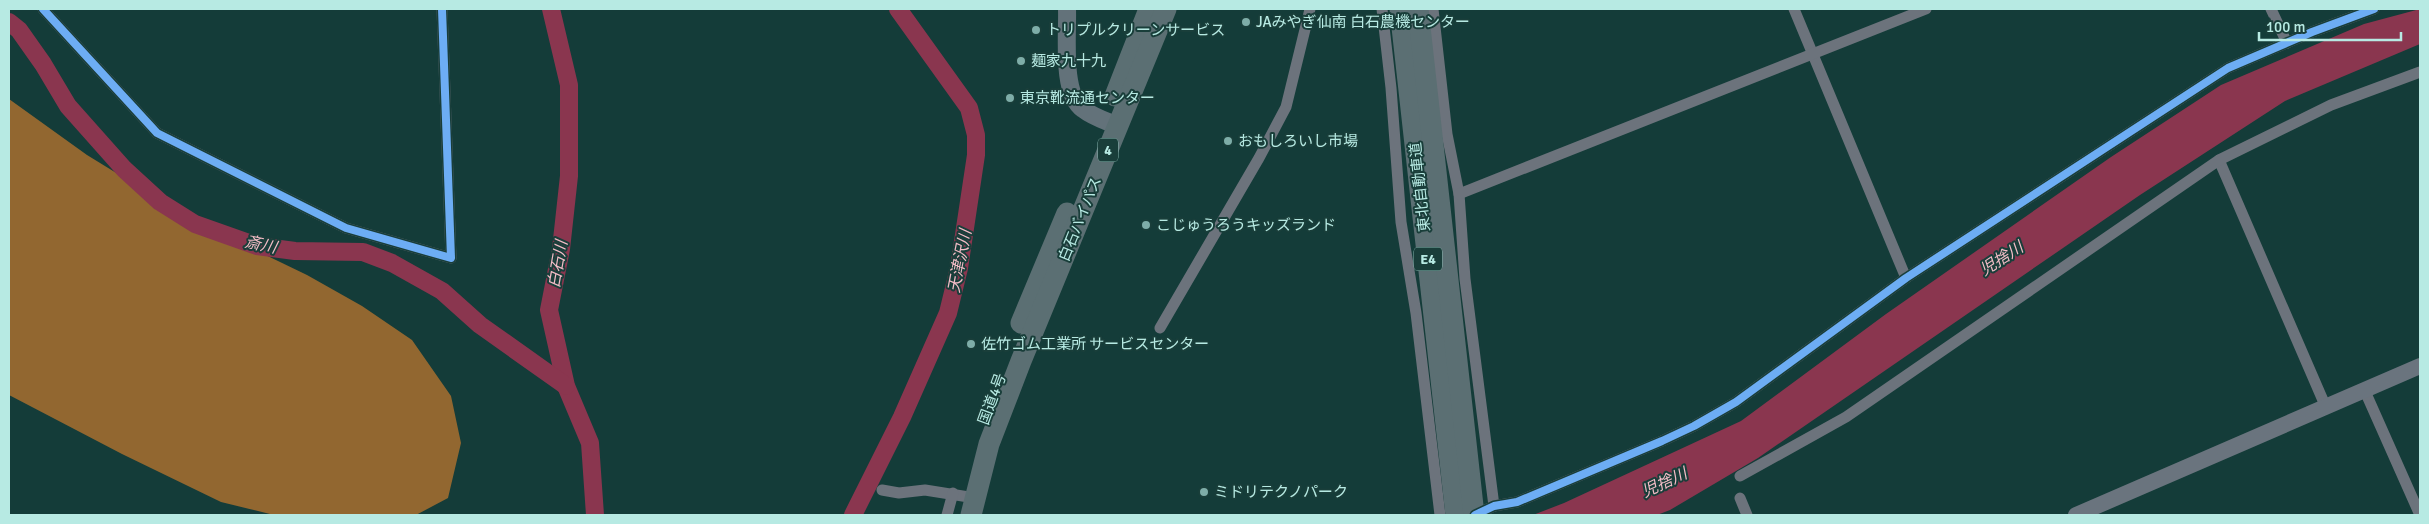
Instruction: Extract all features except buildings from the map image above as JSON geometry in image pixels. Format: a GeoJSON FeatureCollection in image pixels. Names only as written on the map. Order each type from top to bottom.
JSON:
{"type":"FeatureCollection","features":[{"type":"Feature","properties":{"kind":"highway","name":"白石バイパス"},"geometry":{"type":"LineString","coordinates":[[1111,124],[1149,9]]}},
{"type":"Feature","properties":{"kind":"highway","name":"白石バイパス"},"geometry":{"type":"LineString","coordinates":[[1043,288],[1111,124],[1166,9]]}},
{"type":"Feature","properties":{"kind":"highway","name":"東北自動車道"},"geometry":{"type":"LineString","coordinates":[[1400,9],[1462,512]]}},
{"type":"Feature","properties":{"kind":"highway","name":"東北自動車道"},"geometry":{"type":"LineString","coordinates":[[1418,9],[1462,512]]}},
{"type":"Feature","properties":{"kind":"highway","name":"国道4号"},"geometry":{"type":"LineString","coordinates":[[964,503],[989,406],[1043,288]]}},
{"type":"Feature","properties":{"kind":"main road"},"geometry":{"type":"LineString","coordinates":[[1067,9],[1068,68],[1072,94],[1082,109],[1111,124]]}},
{"type":"Feature","properties":{"kind":"street"},"geometry":{"type":"LineString","coordinates":[[43,9],[157,133],[346,228],[451,258],[442,9]]}},
{"type":"Feature","properties":{"kind":"street"},"geometry":{"type":"LineString","coordinates":[[1160,328],[1259,158],[1286,107],[1310,9]]}},
{"type":"Feature","properties":{"kind":"street"},"geometry":{"type":"LineString","coordinates":[[1382,9],[1391,88],[1401,222],[1416,313],[1462,512],[1516,502],[1694,426],[1736,402],[1906,278],[2228,68],[2374,9]]}},
{"type":"Feature","properties":{"kind":"street"},"geometry":{"type":"LineString","coordinates":[[1432,9],[1447,134],[1459,194],[1465,279],[1494,506]]}},
{"type":"Feature","properties":{"kind":"street"},"geometry":{"type":"LineString","coordinates":[[1794,9],[1906,278]]}},
{"type":"Feature","properties":{"kind":"street"},"geometry":{"type":"LineString","coordinates":[[1459,194],[1926,9]]}},
{"type":"Feature","properties":{"kind":"street"},"geometry":{"type":"LineString","coordinates":[[2271,9],[2287,43]]}},
{"type":"Feature","properties":{"kind":"street"},"geometry":{"type":"LineString","coordinates":[[1740,476],[1846,417],[2219,160],[2331,105],[2420,72]]}},
{"type":"Feature","properties":{"kind":"street"},"geometry":{"type":"LineString","coordinates":[[2219,160],[2325,406]]}},
{"type":"Feature","properties":{"kind":"street"},"geometry":{"type":"LineString","coordinates":[[2076,515],[2420,366]]}},
{"type":"Feature","properties":{"kind":"street"},"geometry":{"type":"LineString","coordinates":[[2364,389],[2420,515]]}},
{"type":"Feature","properties":{"kind":"street"},"geometry":{"type":"LineString","coordinates":[[882,490],[899,493],[925,490],[964,503]]}},
{"type":"Feature","properties":{"kind":"street"},"geometry":{"type":"LineString","coordinates":[[1740,498],[1747,515]]}},
{"type":"Feature","properties":{"kind":"street"},"geometry":{"type":"LineString","coordinates":[[947,515],[964,503]]}},
{"type":"Feature","properties":{"kind":"shaded area"},"geometry":{"type":"Polygon","coordinates":[[[9,99],[87,155],[193,220],[307,275],[362,306],[412,340],[451,396],[461,443],[448,498],[416,515],[274,515],[221,502],[122,454],[9,395],[9,99]]]}},
{"type":"Feature","properties":{"kind":"water","name":"児捨川"},"geometry":{"type":"Polygon","coordinates":[[[2420,9],[2420,44],[2285,101],[2140,195],[1758,458],[1670,510],[1657,515],[1533,515],[1564,503],[1741,421],[1886,314],[2111,157],[2221,85],[2364,24],[2420,9]]]}},
{"type":"Feature","properties":{"kind":"waterway","name":"白石川"},"geometry":{"type":"LineString","coordinates":[[551,9],[569,85],[569,176],[561,249],[549,310],[566,386],[590,443],[595,515]]}},
{"type":"Feature","properties":{"kind":"waterway","name":"天津沢川"},"geometry":{"type":"LineString","coordinates":[[853,515],[902,417],[948,313],[959,268],[976,155],[976,135],[969,108],[898,9]]}},
{"type":"Feature","properties":{"kind":"waterway","name":"斎川"},"geometry":{"type":"LineString","coordinates":[[9,22],[19,30],[43,64],[68,106],[124,169],[160,202],[195,224],[257,246],[295,251],[363,252],[392,263],[442,291],[480,325],[566,386]]}},
{"type":"Feature","properties":{"kind":"cycle path"},"geometry":{"type":"LineString","coordinates":[[43,9],[157,133],[346,228],[451,258],[442,9]]}},
{"type":"Feature","properties":{"kind":"cycle path"},"geometry":{"type":"LineString","coordinates":[[1475,515],[1494,506],[1517,502],[1694,426],[1736,402],[1906,278],[2228,68],[2312,32],[2374,9]]}},
{"type":"Feature","properties":{"kind":"place","name":"JAみやぎ仙南 白石農機センター"},"geometry":{"type":"Point","coordinates":[1246,22]}},
{"type":"Feature","properties":{"kind":"place","name":"トリプルクリーンサービス"},"geometry":{"type":"Point","coordinates":[1036,30]}},
{"type":"Feature","properties":{"kind":"place","name":"麺家九十九"},"geometry":{"type":"Point","coordinates":[1021,61]}},
{"type":"Feature","properties":{"kind":"place","name":"東京靴流通センター"},"geometry":{"type":"Point","coordinates":[1010,98]}},
{"type":"Feature","properties":{"kind":"place","name":"おもしろいし市場"},"geometry":{"type":"Point","coordinates":[1228,141]}},
{"type":"Feature","properties":{"kind":"place","name":"こじゅうろうキッズランド"},"geometry":{"type":"Point","coordinates":[1146,225]}},
{"type":"Feature","properties":{"kind":"place","name":"佐竹ゴム工業所 サービスセンター"},"geometry":{"type":"Point","coordinates":[971,344]}},
{"type":"Feature","properties":{"kind":"place","name":"ミドリテクノパーク"},"geometry":{"type":"Point","coordinates":[1204,492]}}]}
